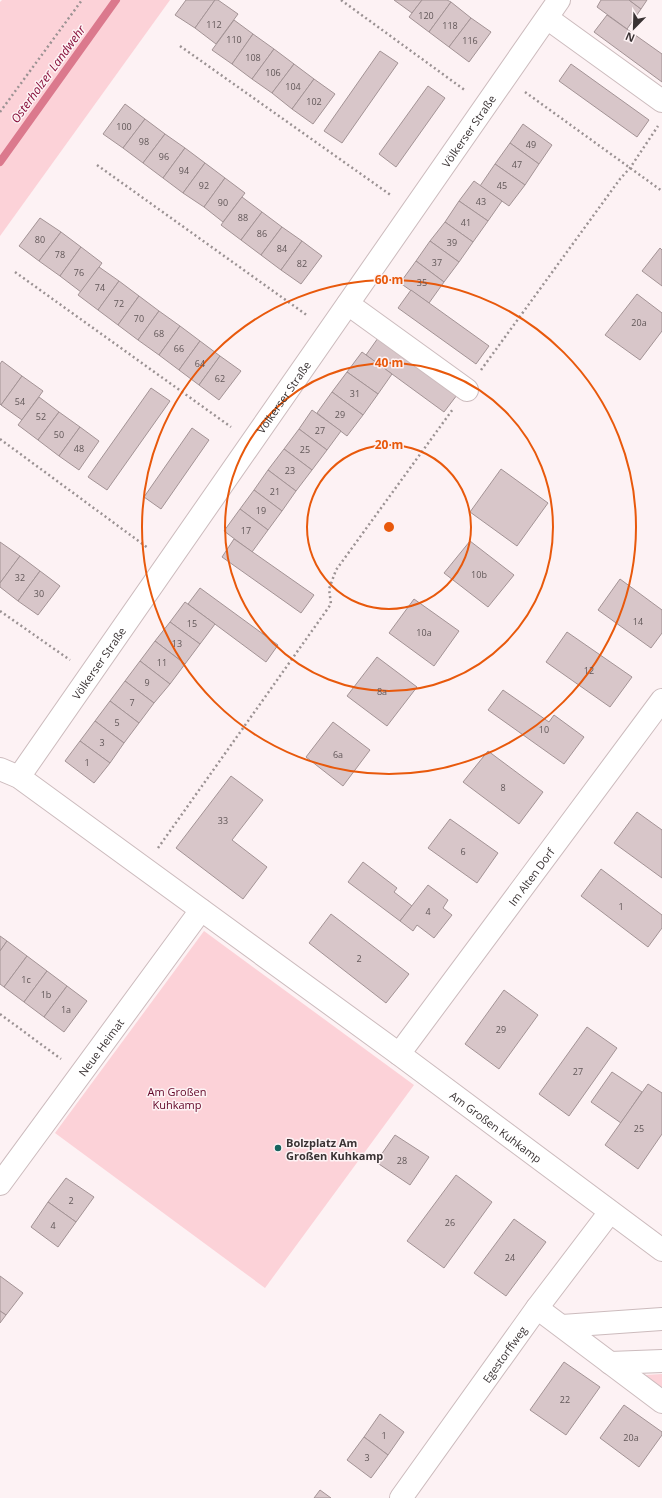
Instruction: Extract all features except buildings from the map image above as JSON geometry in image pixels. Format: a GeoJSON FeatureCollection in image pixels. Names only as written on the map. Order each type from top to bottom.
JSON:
{"type":"FeatureCollection","features":[{"type":"Feature","properties":{"kind":"street","name":"Völkerser Straße"},"geometry":{"type":"LineString","coordinates":[[9,773],[90,674],[559,0]]}},
{"type":"Feature","properties":{"kind":"street"},"geometry":{"type":"LineString","coordinates":[[547,18],[662,101]]}},
{"type":"Feature","properties":{"kind":"street"},"geometry":{"type":"LineString","coordinates":[[348,304],[467,390]]}},
{"type":"Feature","properties":{"kind":"street","name":"Im Alten Dorf"},"geometry":{"type":"LineString","coordinates":[[399,1054],[662,700]]}},
{"type":"Feature","properties":{"kind":"street","name":"Am Großen Kuhkamp"},"geometry":{"type":"LineString","coordinates":[[9,773],[144,868],[399,1054],[662,1250]]}},
{"type":"Feature","properties":{"kind":"street","name":"Neue Heimat"},"geometry":{"type":"LineString","coordinates":[[0,1184],[201,910]]}},
{"type":"Feature","properties":{"kind":"street","name":"Egestorffweg"},"geometry":{"type":"LineString","coordinates":[[401,1498],[537,1308],[610,1212]]}},
{"type":"Feature","properties":{"kind":"street"},"geometry":{"type":"LineString","coordinates":[[537,1308],[662,1402]]}},
{"type":"Feature","properties":{"kind":"street"},"geometry":{"type":"LineString","coordinates":[[562,1326],[662,1319]]}},
{"type":"Feature","properties":{"kind":"street"},"geometry":{"type":"LineString","coordinates":[[610,1363],[662,1361]]}},
{"type":"Feature","properties":{"kind":"path"},"geometry":{"type":"LineString","coordinates":[[0,112],[82,0]]}},
{"type":"Feature","properties":{"kind":"path"},"geometry":{"type":"LineString","coordinates":[[341,0],[486,105]]}},
{"type":"Feature","properties":{"kind":"path"},"geometry":{"type":"LineString","coordinates":[[180,46],[413,210]]}},
{"type":"Feature","properties":{"kind":"path"},"geometry":{"type":"LineString","coordinates":[[506,78],[662,191]]}},
{"type":"Feature","properties":{"kind":"path"},"geometry":{"type":"LineString","coordinates":[[144,868],[331,604],[329,589],[336,570],[620,179],[630,168],[662,121]]}},
{"type":"Feature","properties":{"kind":"path"},"geometry":{"type":"LineString","coordinates":[[98,165],[329,331]]}},
{"type":"Feature","properties":{"kind":"path"},"geometry":{"type":"LineString","coordinates":[[15,272],[252,442]]}},
{"type":"Feature","properties":{"kind":"path"},"geometry":{"type":"LineString","coordinates":[[0,439],[168,563]]}},
{"type":"Feature","properties":{"kind":"path"},"geometry":{"type":"LineString","coordinates":[[0,611],[90,674]]}},
{"type":"Feature","properties":{"kind":"path"},"geometry":{"type":"LineString","coordinates":[[0,1014],[81,1074]]}},
{"type":"Feature","properties":{"kind":"green space"},"geometry":{"type":"Polygon","coordinates":[[[2,0],[170,0],[0,236],[0,2],[2,0]]]}},
{"type":"Feature","properties":{"kind":"green space"},"geometry":{"type":"Polygon","coordinates":[[[204,931],[414,1085],[265,1288],[55,1133],[204,931]]]}},
{"type":"Feature","properties":{"kind":"green space"},"geometry":{"type":"Polygon","coordinates":[[[662,1374],[662,1388],[645,1375],[662,1374]]]}},
{"type":"Feature","properties":{"kind":"waterway","name":"Osterholzer Landwehr"},"geometry":{"type":"LineString","coordinates":[[0,162],[116,0]]}},
{"type":"Feature","properties":{"kind":"place","name":"Bolzplatz Am Großen Kuhkamp"},"geometry":{"type":"Point","coordinates":[278,1148]}}]}
